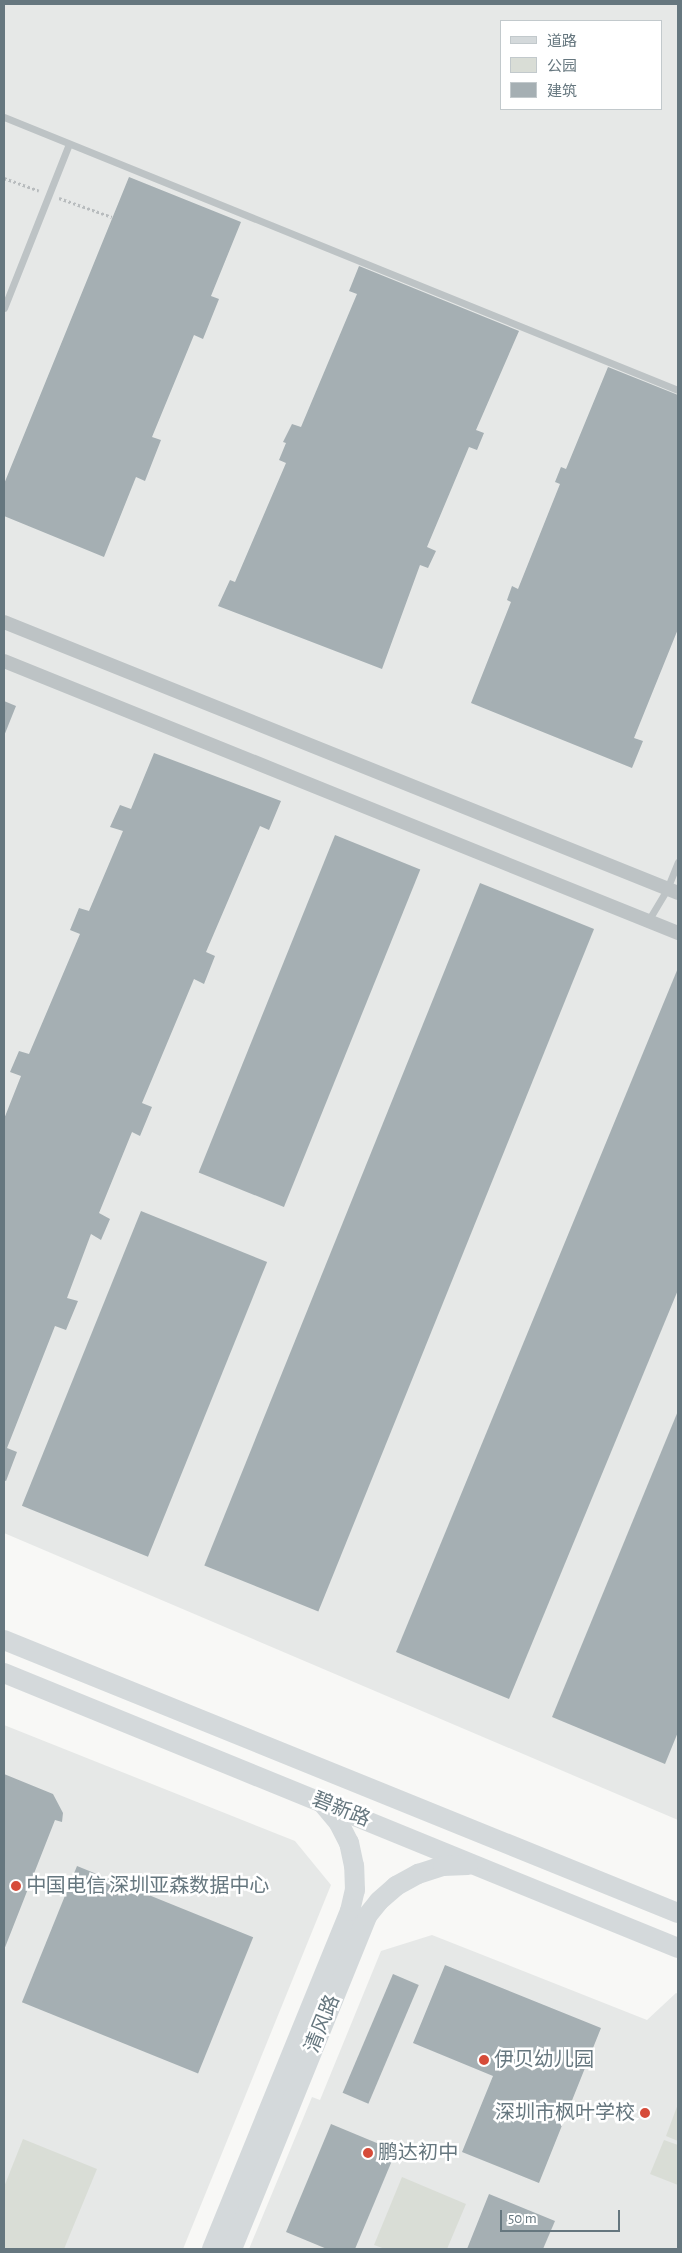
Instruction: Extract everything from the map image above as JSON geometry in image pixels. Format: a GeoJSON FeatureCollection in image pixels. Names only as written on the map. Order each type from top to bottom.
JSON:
{"type":"FeatureCollection","features":[{"type":"Feature","properties":{"kind":"main road","name":"碧新路"},"geometry":{"type":"LineString","coordinates":[[4,1640],[678,1914]]}},
{"type":"Feature","properties":{"kind":"main road","name":"碧新路"},"geometry":{"type":"LineString","coordinates":[[4,1673],[678,1948]]}},
{"type":"Feature","properties":{"kind":"main road","name":"清风路"},"geometry":{"type":"LineString","coordinates":[[212,2249],[350,1911],[355,1890],[354,1866],[349,1843],[339,1823],[322,1802]]}},
{"type":"Feature","properties":{"kind":"main road","name":"清风路"},"geometry":{"type":"LineString","coordinates":[[232,2249],[367,1916],[379,1901],[396,1886],[418,1874],[443,1866],[476,1865]]}},
{"type":"Feature","properties":{"kind":"street"},"geometry":{"type":"LineString","coordinates":[[4,622],[673,891]]}},
{"type":"Feature","properties":{"kind":"street"},"geometry":{"type":"LineString","coordinates":[[4,661],[678,933]]}},
{"type":"Feature","properties":{"kind":"lane"},"geometry":{"type":"LineString","coordinates":[[4,117],[678,390]]}},
{"type":"Feature","properties":{"kind":"lane"},"geometry":{"type":"LineString","coordinates":[[4,308],[69,144]]}},
{"type":"Feature","properties":{"kind":"lane"},"geometry":{"type":"LineString","coordinates":[[648,921],[673,891],[678,862]]}},
{"type":"Feature","properties":{"kind":"shaded area"},"geometry":{"type":"Polygon","coordinates":[[[4,4],[678,4],[678,1820],[4,1533],[4,4]]]}},
{"type":"Feature","properties":{"kind":"shaded area"},"geometry":{"type":"Polygon","coordinates":[[[4,1725],[295,1841],[331,1885],[183,2249],[4,2249],[4,1725]]]}},
{"type":"Feature","properties":{"kind":"shaded area"},"geometry":{"type":"Polygon","coordinates":[[[432,1935],[647,2020],[676,1993],[678,1994],[678,2249],[249,2249],[312,2097],[320,2100],[381,1951],[432,1935]]]}},
{"type":"Feature","properties":{"kind":"green space"},"geometry":{"type":"Polygon","coordinates":[[[678,2104],[678,2141],[666,2136],[678,2104]]]}},
{"type":"Feature","properties":{"kind":"green space"},"geometry":{"type":"Polygon","coordinates":[[[23,2139],[97,2169],[64,2249],[4,2249],[4,2187],[23,2139]]]}},
{"type":"Feature","properties":{"kind":"green space"},"geometry":{"type":"Polygon","coordinates":[[[664,2140],[678,2145],[678,2185],[650,2174],[664,2140]]]}},
{"type":"Feature","properties":{"kind":"green space"},"geometry":{"type":"Polygon","coordinates":[[[402,2177],[466,2204],[447,2249],[385,2249],[374,2245],[402,2177]]]}},
{"type":"Feature","properties":{"kind":"building"},"geometry":{"type":"Polygon","coordinates":[[[129,177],[241,222],[211,296],[219,299],[203,339],[194,335],[152,437],[161,440],[145,481],[136,477],[104,557],[4,516],[4,484],[129,177]]]}},
{"type":"Feature","properties":{"kind":"building"},"geometry":{"type":"Polygon","coordinates":[[[359,266],[519,331],[476,430],[484,433],[477,450],[469,447],[427,547],[436,551],[428,568],[420,565],[382,669],[218,606],[230,580],[235,582],[286,463],[279,460],[286,443],[283,442],[292,424],[301,427],[357,294],[349,291],[359,266]]]}},
{"type":"Feature","properties":{"kind":"building"},"geometry":{"type":"Polygon","coordinates":[[[608,367],[678,395],[678,629],[634,738],[643,741],[632,768],[471,703],[511,602],[507,600],[512,586],[518,589],[560,484],[555,482],[561,467],[566,469],[608,367]]]}},
{"type":"Feature","properties":{"kind":"building"},"geometry":{"type":"Polygon","coordinates":[[[4,701],[16,706],[4,736],[4,701]]]}},
{"type":"Feature","properties":{"kind":"building"},"geometry":{"type":"Polygon","coordinates":[[[154,753],[281,801],[269,830],[260,826],[206,952],[215,956],[204,984],[194,979],[142,1103],[152,1107],[140,1136],[132,1132],[99,1213],[110,1219],[101,1240],[91,1234],[67,1298],[78,1301],[66,1330],[55,1326],[7,1448],[17,1452],[6,1481],[4,1480],[4,1119],[21,1076],[10,1072],[19,1051],[29,1054],[80,934],[70,930],[79,908],[89,911],[123,831],[110,827],[120,805],[131,809],[154,753]]]}},
{"type":"Feature","properties":{"kind":"building"},"geometry":{"type":"Polygon","coordinates":[[[335,835],[420,869],[284,1207],[199,1172],[335,835]]]}},
{"type":"Feature","properties":{"kind":"building"},"geometry":{"type":"Polygon","coordinates":[[[480,883],[594,929],[318,1611],[204,1565],[480,883]]]}},
{"type":"Feature","properties":{"kind":"building"},"geometry":{"type":"Polygon","coordinates":[[[678,968],[678,1290],[509,1699],[396,1652],[678,968]]]}},
{"type":"Feature","properties":{"kind":"building"},"geometry":{"type":"Polygon","coordinates":[[[141,1211],[267,1262],[148,1557],[22,1506],[141,1211]]]}},
{"type":"Feature","properties":{"kind":"building"},"geometry":{"type":"Polygon","coordinates":[[[678,1411],[678,1732],[665,1764],[552,1717],[678,1411]]]}},
{"type":"Feature","properties":{"kind":"building","name":"中国电信 深圳亚森数据中心"},"geometry":{"type":"Polygon","coordinates":[[[4,1774],[53,1794],[63,1813],[62,1822],[55,1820],[4,1950],[4,1774]]]}},
{"type":"Feature","properties":{"kind":"building"},"geometry":{"type":"Polygon","coordinates":[[[77,1866],[253,1937],[198,2073],[22,2002],[77,1866]]]}},
{"type":"Feature","properties":{"kind":"building"},"geometry":{"type":"Polygon","coordinates":[[[445,1965],[601,2028],[539,2183],[462,2152],[493,2076],[413,2043],[445,1965]]]}},
{"type":"Feature","properties":{"kind":"building"},"geometry":{"type":"Polygon","coordinates":[[[393,1974],[419,1985],[368,2104],[343,2093],[393,1974]]]}},
{"type":"Feature","properties":{"kind":"building"},"geometry":{"type":"Polygon","coordinates":[[[331,2124],[396,2151],[355,2249],[327,2249],[286,2232],[331,2124]]]}},
{"type":"Feature","properties":{"kind":"building"},"geometry":{"type":"Polygon","coordinates":[[[489,2194],[555,2221],[543,2249],[467,2249],[489,2194]]]}},
{"type":"Feature","properties":{"kind":"place","name":"中国电信 深圳亚森数据中心"},"geometry":{"type":"Point","coordinates":[16,1886]}},
{"type":"Feature","properties":{"kind":"place","name":"伊贝幼儿园"},"geometry":{"type":"Point","coordinates":[484,2060]}},
{"type":"Feature","properties":{"kind":"place","name":"深圳市枫叶学校"},"geometry":{"type":"Point","coordinates":[645,2113]}},
{"type":"Feature","properties":{"kind":"place","name":"鹏达初中"},"geometry":{"type":"Point","coordinates":[368,2153]}}]}
